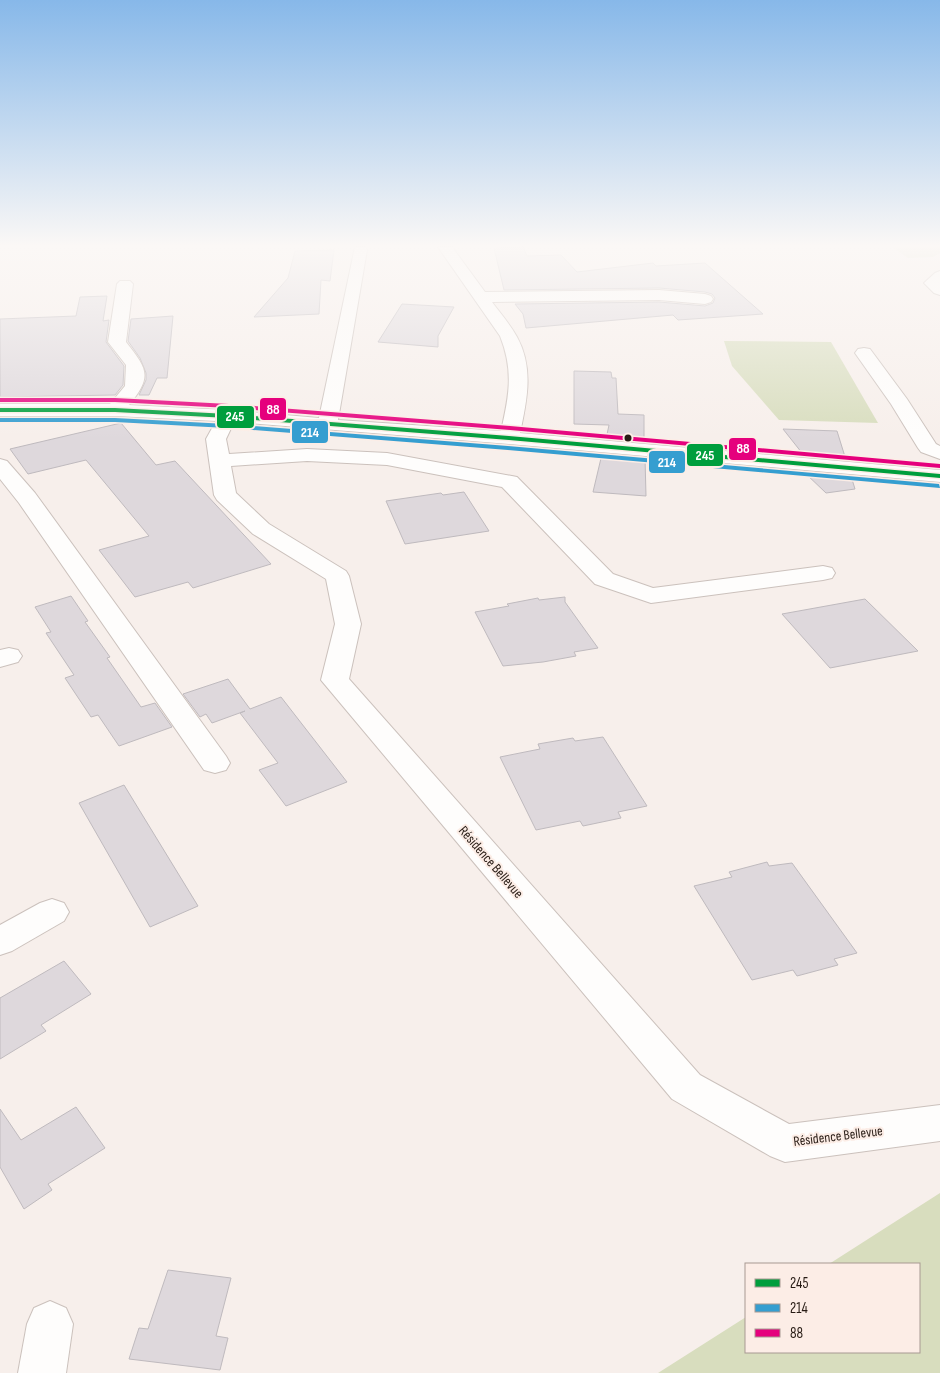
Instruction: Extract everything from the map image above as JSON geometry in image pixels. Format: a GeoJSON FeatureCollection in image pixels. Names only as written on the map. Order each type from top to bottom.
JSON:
{"type":"FeatureCollection","features":[{"type":"Feature","properties":{"kind":"street"},"geometry":{"type":"LineString","coordinates":[[115,410],[134,387],[135,365],[117,342],[121,311]]}},
{"type":"Feature","properties":{"kind":"street"},"geometry":{"type":"LineString","coordinates":[[327,425],[348,311]]}},
{"type":"Feature","properties":{"kind":"street"},"geometry":{"type":"LineString","coordinates":[[490,311],[516,351],[520,386],[509,438]]}},
{"type":"Feature","properties":{"kind":"street"},"geometry":{"type":"LineString","coordinates":[[864,354],[934,451],[923,458],[937,478]]}},
{"type":"Feature","properties":{"kind":"street"},"geometry":{"type":"LineString","coordinates":[[0,410],[115,410],[228,416],[509,438],[937,478]]}},
{"type":"Feature","properties":{"kind":"street","name":"Résidence Bellevue"},"geometry":{"type":"LineString","coordinates":[[228,416],[216,439],[225,495],[261,529],[337,576],[348,624],[335,680],[686,1087],[785,1142],[940,1123]]}},
{"type":"Feature","properties":{"kind":"street"},"geometry":{"type":"LineString","coordinates":[[220,461],[308,455],[387,459],[509,482],[604,579],[651,596],[823,573]]}},
{"type":"Feature","properties":{"kind":"street"},"geometry":{"type":"LineString","coordinates":[[0,465],[27,498],[216,762]]}},
{"type":"Feature","properties":{"kind":"street"},"geometry":{"type":"LineString","coordinates":[[0,941],[52,912]]}},
{"type":"Feature","properties":{"kind":"street"},"geometry":{"type":"LineString","coordinates":[[42,1373],[50,1324]]}},
{"type":"Feature","properties":{"kind":"green space"},"geometry":{"type":"Polygon","coordinates":[[[724,341],[831,342],[878,423],[779,420],[732,366],[724,341]]]}},
{"type":"Feature","properties":{"kind":"green space"},"geometry":{"type":"Polygon","coordinates":[[[940,1193],[940,1373],[658,1373],[745,1318],[745,1353],[920,1353],[920,1263],[831,1263],[940,1193]]]}},
{"type":"Feature","properties":{"kind":"building"},"geometry":{"type":"Polygon","coordinates":[[[77,311],[105,311],[103,321],[109,320],[106,342],[124,366],[123,385],[115,395],[0,397],[0,319],[76,316],[77,311]]]}},
{"type":"Feature","properties":{"kind":"building"},"geometry":{"type":"Polygon","coordinates":[[[259,311],[319,311],[319,314],[254,317],[259,311]]]}},
{"type":"Feature","properties":{"kind":"building"},"geometry":{"type":"Polygon","coordinates":[[[398,311],[452,311],[438,336],[438,347],[378,342],[398,311]]]}},
{"type":"Feature","properties":{"kind":"building"},"geometry":{"type":"Polygon","coordinates":[[[521,311],[760,311],[763,314],[678,320],[673,315],[526,328],[521,311]]]}},
{"type":"Feature","properties":{"kind":"building"},"geometry":{"type":"Polygon","coordinates":[[[173,316],[167,378],[157,378],[149,395],[139,395],[146,380],[146,373],[140,358],[128,341],[131,319],[173,316]]]}},
{"type":"Feature","properties":{"kind":"building"},"geometry":{"type":"Polygon","coordinates":[[[574,371],[611,372],[612,378],[616,378],[618,414],[644,415],[644,442],[606,439],[609,425],[574,424],[574,371]]]}},
{"type":"Feature","properties":{"kind":"building"},"geometry":{"type":"Polygon","coordinates":[[[121,423],[156,465],[175,461],[271,564],[193,588],[188,582],[135,597],[99,550],[149,536],[86,460],[28,474],[10,449],[121,423]]]}},
{"type":"Feature","properties":{"kind":"building"},"geometry":{"type":"Polygon","coordinates":[[[783,429],[837,431],[846,460],[802,456],[802,453],[783,429]]]}},
{"type":"Feature","properties":{"kind":"building"},"geometry":{"type":"Polygon","coordinates":[[[602,454],[645,458],[646,496],[593,492],[602,454]]]}},
{"type":"Feature","properties":{"kind":"building"},"geometry":{"type":"Polygon","coordinates":[[[804,472],[851,476],[855,489],[826,493],[804,472]]]}},
{"type":"Feature","properties":{"kind":"building"},"geometry":{"type":"Polygon","coordinates":[[[464,492],[489,531],[405,544],[386,501],[441,493],[443,495],[464,492]]]}},
{"type":"Feature","properties":{"kind":"building"},"geometry":{"type":"Polygon","coordinates":[[[71,596],[88,621],[85,622],[110,657],[107,658],[141,707],[155,703],[172,727],[119,746],[98,715],[91,717],[65,678],[74,675],[46,633],[51,632],[35,607],[71,596]]]}},
{"type":"Feature","properties":{"kind":"building"},"geometry":{"type":"Polygon","coordinates":[[[565,597],[565,602],[598,648],[574,652],[576,656],[503,666],[475,612],[509,606],[507,604],[538,598],[539,600],[565,597]]]}},
{"type":"Feature","properties":{"kind":"building"},"geometry":{"type":"Polygon","coordinates":[[[865,599],[918,651],[830,668],[782,614],[865,599]]]}},
{"type":"Feature","properties":{"kind":"building"},"geometry":{"type":"Polygon","coordinates":[[[228,679],[250,709],[281,697],[347,782],[286,806],[259,770],[278,763],[240,713],[245,711],[212,723],[206,714],[200,717],[183,694],[228,679]]]}},
{"type":"Feature","properties":{"kind":"building"},"geometry":{"type":"Polygon","coordinates":[[[603,737],[647,806],[618,812],[621,818],[583,826],[580,821],[536,830],[500,757],[540,749],[538,744],[573,738],[575,741],[603,737]]]}},
{"type":"Feature","properties":{"kind":"building"},"geometry":{"type":"Polygon","coordinates":[[[124,785],[198,906],[150,927],[79,803],[124,785]]]}},
{"type":"Feature","properties":{"kind":"building"},"geometry":{"type":"Polygon","coordinates":[[[767,862],[769,866],[792,863],[857,953],[834,959],[838,965],[797,976],[793,970],[752,980],[694,886],[732,877],[729,872],[767,862]]]}},
{"type":"Feature","properties":{"kind":"building"},"geometry":{"type":"Polygon","coordinates":[[[64,961],[91,994],[41,1025],[46,1031],[0,1059],[0,998],[64,961]]]}},
{"type":"Feature","properties":{"kind":"building"},"geometry":{"type":"Polygon","coordinates":[[[76,1107],[105,1148],[48,1184],[52,1190],[24,1209],[0,1167],[0,1109],[21,1140],[76,1107]]]}},
{"type":"Feature","properties":{"kind":"building"},"geometry":{"type":"Polygon","coordinates":[[[168,1270],[231,1278],[216,1336],[228,1338],[220,1370],[129,1359],[139,1328],[148,1329],[168,1270]]]}},
{"type":"Feature","properties":{"kind":"transit line","name":"88"},"geometry":{"type":"LineString","coordinates":[[0,400],[115,400],[229,406],[510,428],[940,466]]}},
{"type":"Feature","properties":{"kind":"transit line","name":"245"},"geometry":{"type":"LineString","coordinates":[[0,410],[115,410],[228,416],[509,438],[940,476]]}},
{"type":"Feature","properties":{"kind":"transit line","name":"214"},"geometry":{"type":"LineString","coordinates":[[0,420],[115,420],[227,426],[508,448],[939,486]]}}]}
